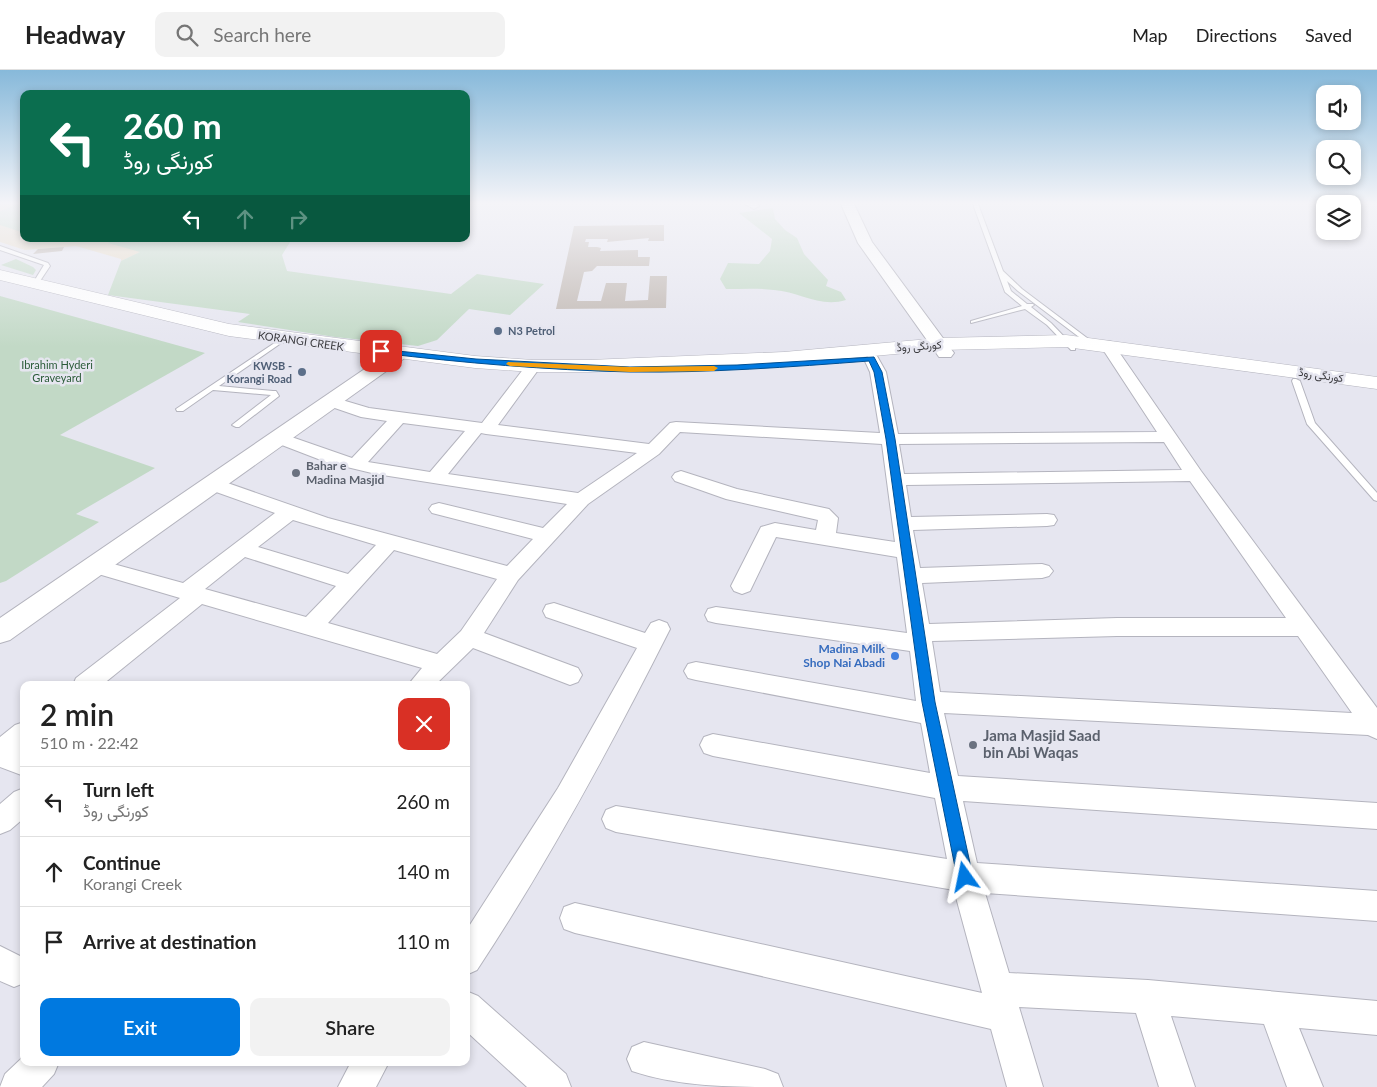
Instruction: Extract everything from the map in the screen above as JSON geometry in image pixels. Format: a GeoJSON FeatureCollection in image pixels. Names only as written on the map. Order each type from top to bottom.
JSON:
{"type":"FeatureCollection","features":[{"type":"Feature","properties":{"kind":"main road","name":"KORANGI CREEK"},"geometry":{"type":"LineString","coordinates":[[0,275],[28,280],[229,330],[284,339],[533,366],[590,366]]}},
{"type":"Feature","properties":{"kind":"main road","name":"کورنگی روڈ"},"geometry":{"type":"LineString","coordinates":[[590,366],[784,358],[946,348],[1070,345],[1377,383]]}},
{"type":"Feature","properties":{"kind":"main road","name":"کورنگی روڈ"},"geometry":{"type":"LineString","coordinates":[[590,366],[630,370],[730,368],[872,359],[946,348]]}},
{"type":"Feature","properties":{"kind":"main road","name":"کورنگی روڈ"},"geometry":{"type":"LineString","coordinates":[[1103,348],[1377,392]]}},
{"type":"Feature","properties":{"kind":"street"},"geometry":{"type":"LineString","coordinates":[[871,251],[946,348]]}},
{"type":"Feature","properties":{"kind":"street"},"geometry":{"type":"LineString","coordinates":[[878,251],[946,348]]}},
{"type":"Feature","properties":{"kind":"street","name":"KORANGI CREEK"},"geometry":{"type":"LineString","coordinates":[[0,271],[28,280]]}},
{"type":"Feature","properties":{"kind":"street"},"geometry":{"type":"LineString","coordinates":[[1103,348],[1376,726]]}},
{"type":"Feature","properties":{"kind":"street"},"geometry":{"type":"LineString","coordinates":[[0,632],[400,353]]}},
{"type":"Feature","properties":{"kind":"street"},"geometry":{"type":"LineString","coordinates":[[872,359],[878,372],[890,439],[930,708],[946,788],[965,877],[1025,1087]]}},
{"type":"Feature","properties":{"kind":"street"},"geometry":{"type":"LineString","coordinates":[[435,478],[481,429],[533,366]]}},
{"type":"Feature","properties":{"kind":"street"},"geometry":{"type":"LineString","coordinates":[[332,402],[367,412],[481,429],[653,450]]}},
{"type":"Feature","properties":{"kind":"street"},"geometry":{"type":"LineString","coordinates":[[356,464],[400,416]]}},
{"type":"Feature","properties":{"kind":"street"},"geometry":{"type":"LineString","coordinates":[[424,681],[469,637],[511,575],[582,500],[653,450],[676,427],[890,439],[1169,437]]}},
{"type":"Feature","properties":{"kind":"street"},"geometry":{"type":"LineString","coordinates":[[280,438],[356,464],[582,500]]}},
{"type":"Feature","properties":{"kind":"street"},"geometry":{"type":"LineString","coordinates":[[896,480],[1196,475]]}},
{"type":"Feature","properties":{"kind":"street"},"geometry":{"type":"LineString","coordinates":[[681,477],[709,489],[740,497],[822,513],[828,518],[825,538]]}},
{"type":"Feature","properties":{"kind":"street"},"geometry":{"type":"LineString","coordinates":[[212,484],[321,523],[511,575]]}},
{"type":"Feature","properties":{"kind":"street"},"geometry":{"type":"LineString","coordinates":[[439,509],[547,536]]}},
{"type":"Feature","properties":{"kind":"street"},"geometry":{"type":"LineString","coordinates":[[90,681],[242,549],[290,512]]}},
{"type":"Feature","properties":{"kind":"street"},"geometry":{"type":"LineString","coordinates":[[902,524],[1047,520]]}},
{"type":"Feature","properties":{"kind":"street"},"geometry":{"type":"LineString","coordinates":[[742,586],[768,532],[775,530],[906,551]]}},
{"type":"Feature","properties":{"kind":"street"},"geometry":{"type":"LineString","coordinates":[[311,627],[390,542]]}},
{"type":"Feature","properties":{"kind":"street"},"geometry":{"type":"LineString","coordinates":[[242,549],[351,583]]}},
{"type":"Feature","properties":{"kind":"street"},"geometry":{"type":"LineString","coordinates":[[95,566],[441,664]]}},
{"type":"Feature","properties":{"kind":"street"},"geometry":{"type":"LineString","coordinates":[[909,576],[1042,571]]}},
{"type":"Feature","properties":{"kind":"street"},"geometry":{"type":"LineString","coordinates":[[470,953],[506,899],[607,725],[655,637],[554,611]]}},
{"type":"Feature","properties":{"kind":"street"},"geometry":{"type":"LineString","coordinates":[[716,615],[919,638],[1118,627],[1305,627]]}},
{"type":"Feature","properties":{"kind":"street"},"geometry":{"type":"LineString","coordinates":[[469,637],[570,675]]}},
{"type":"Feature","properties":{"kind":"street"},"geometry":{"type":"LineString","coordinates":[[696,671],[930,708],[1376,726]]}},
{"type":"Feature","properties":{"kind":"street"},"geometry":{"type":"LineString","coordinates":[[20,737],[0,754],[20,762]]}},
{"type":"Feature","properties":{"kind":"street"},"geometry":{"type":"LineString","coordinates":[[713,745],[844,771],[946,788],[1377,816]]}},
{"type":"Feature","properties":{"kind":"street"},"geometry":{"type":"LineString","coordinates":[[0,821],[20,804]]}},
{"type":"Feature","properties":{"kind":"street"},"geometry":{"type":"LineString","coordinates":[[616,819],[965,877],[1377,906]]}},
{"type":"Feature","properties":{"kind":"street"},"geometry":{"type":"LineString","coordinates":[[575,918],[1001,1002],[1148,997],[1377,1018]]}},
{"type":"Feature","properties":{"kind":"street"},"geometry":{"type":"LineString","coordinates":[[1148,997],[1177,1087]]}},
{"type":"Feature","properties":{"kind":"street"},"geometry":{"type":"LineString","coordinates":[[1275,1008],[1305,1087]]}},
{"type":"Feature","properties":{"kind":"street"},"geometry":{"type":"LineString","coordinates":[[470,1012],[554,1087]]}},
{"type":"Feature","properties":{"kind":"street"},"geometry":{"type":"LineString","coordinates":[[644,1059],[765,1087]]}},
{"type":"Feature","properties":{"kind":"street"},"geometry":{"type":"LineString","coordinates":[[18,1087],[38,1066]]}},
{"type":"Feature","properties":{"kind":"street"},"geometry":{"type":"LineString","coordinates":[[356,1087],[369,1066]]}},
{"type":"Feature","properties":{"kind":"lane"},"geometry":{"type":"LineString","coordinates":[[10,251],[46,264],[47,266],[28,280]]}},
{"type":"Feature","properties":{"kind":"lane"},"geometry":{"type":"LineString","coordinates":[[993,251],[1008,292],[1027,306],[1070,345]]}},
{"type":"Feature","properties":{"kind":"lane"},"geometry":{"type":"LineString","coordinates":[[1000,271],[1037,304],[1103,348]]}},
{"type":"Feature","properties":{"kind":"lane"},"geometry":{"type":"LineString","coordinates":[[974,322],[1037,304]]}},
{"type":"Feature","properties":{"kind":"lane"},"geometry":{"type":"LineString","coordinates":[[180,409],[284,339]]}},
{"type":"Feature","properties":{"kind":"lane"},"geometry":{"type":"LineString","coordinates":[[1296,380],[1311,424],[1377,498]]}},
{"type":"Feature","properties":{"kind":"lane"},"geometry":{"type":"LineString","coordinates":[[211,388],[273,393],[275,396],[236,425]]}},
{"type":"Feature","properties":{"kind":"shaded area"},"geometry":{"type":"Polygon","coordinates":[[[95,251],[142,251],[121,261],[121,259],[95,251]]]}},
{"type":"Feature","properties":{"kind":"green space"},"geometry":{"type":"Polygon","coordinates":[[[138,251],[284,251],[282,255],[287,271],[451,294],[477,274],[544,284],[510,315],[469,309],[437,340],[418,346],[335,337],[238,322],[250,314],[108,295],[121,261],[140,252],[138,251]]]}},
{"type":"Feature","properties":{"kind":"green space"},"geometry":{"type":"Polygon","coordinates":[[[770,251],[803,251],[828,280],[826,286],[841,292],[846,300],[827,302],[783,291],[726,289],[720,279],[728,263],[759,264],[770,251]]]}},
{"type":"Feature","properties":{"kind":"green space"},"geometry":{"type":"Polygon","coordinates":[[[16,259],[33,267],[36,270],[33,275],[1,265],[16,259]]]}},
{"type":"Feature","properties":{"kind":"green space","name":"Ibrahim Hyderi Graveyard"},"geometry":{"type":"Polygon","coordinates":[[[0,296],[205,353],[60,435],[155,468],[76,514],[99,522],[0,583],[0,296]]]}},
{"type":"Feature","properties":{"kind":"building"},"geometry":{"type":"Polygon","coordinates":[[[36,251],[58,251],[33,254],[36,251]]]}},
{"type":"Feature","properties":{"kind":"building"},"geometry":{"type":"Polygon","coordinates":[[[568,251],[638,251],[638,257],[650,257],[649,266],[597,266],[592,271],[584,272],[577,301],[601,301],[606,283],[627,283],[625,301],[648,300],[650,276],[667,276],[666,308],[556,309],[568,251]]]}},
{"type":"Feature","properties":{"kind":"slow traffic"},"geometry":{"type":"LineString","coordinates":[[510,364],[590,366],[630,370],[714,368]]}},
{"type":"Feature","properties":{"kind":"place","name":"N3 Petrol"},"geometry":{"type":"Point","coordinates":[498,331]}},
{"type":"Feature","properties":{"kind":"place","name":"KWSB - Korangi Road"},"geometry":{"type":"Point","coordinates":[302,372]}},
{"type":"Feature","properties":{"kind":"place","name":"Bahar e Madina Masjid"},"geometry":{"type":"Point","coordinates":[296,473]}},
{"type":"Feature","properties":{"kind":"place","name":"Madina Milk Shop Nai Abadi"},"geometry":{"type":"Point","coordinates":[895,656]}},
{"type":"Feature","properties":{"kind":"place","name":"Jama Masjid Saad bin Abi Waqas"},"geometry":{"type":"Point","coordinates":[973,745]}},
{"type":"Feature","properties":{"kind":"route"},"geometry":{"type":"LineString","coordinates":[[381,351],[476,362],[533,366],[590,366],[630,370],[737,368],[872,359],[878,372],[890,439],[929,702],[965,877]]}}]}
